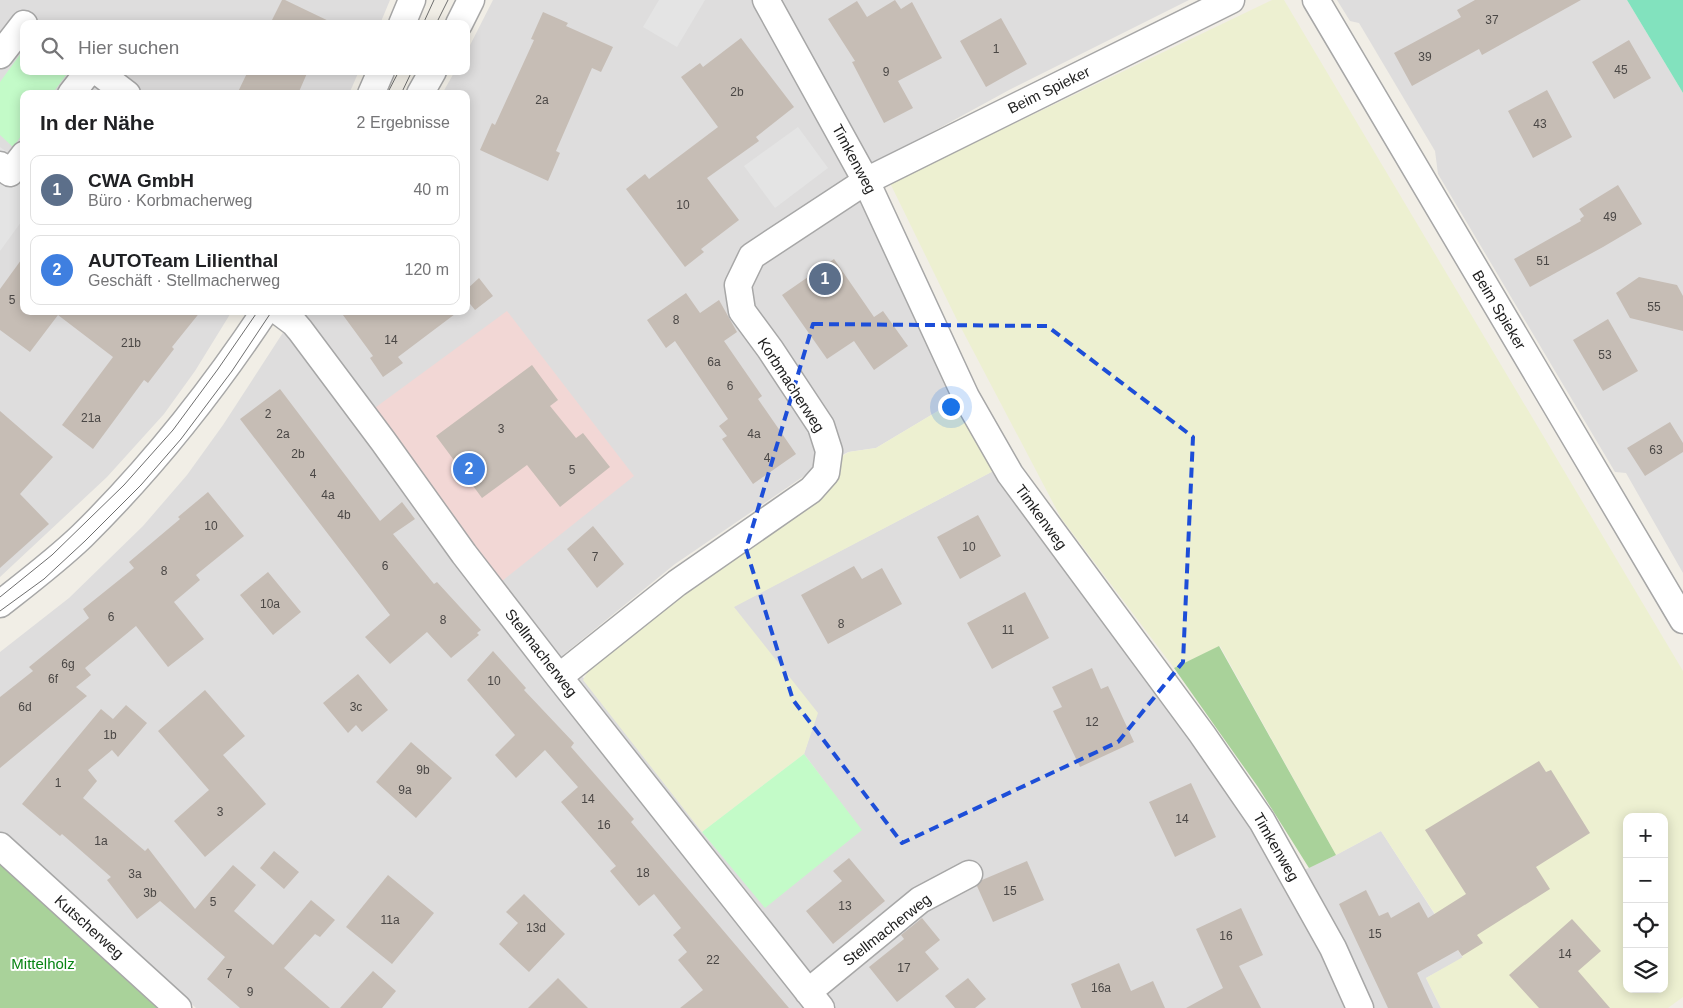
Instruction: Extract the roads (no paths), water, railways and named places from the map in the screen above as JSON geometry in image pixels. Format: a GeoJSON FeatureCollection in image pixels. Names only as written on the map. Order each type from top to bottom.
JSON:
{"type":"FeatureCollection","features":[{"type":"Feature","properties":{"kind":"street"},"geometry":{"type":"LineString","coordinates":[[404,20],[412,0]]}},
{"type":"Feature","properties":{"kind":"street"},"geometry":{"type":"LineString","coordinates":[[460,20],[470,0]]}},
{"type":"Feature","properties":{"kind":"street","name":"Timkenweg"},"geometry":{"type":"LineString","coordinates":[[766,0],[866,180],[966,397],[1010,474],[1202,734],[1262,821],[1333,948],[1360,1008]]}},
{"type":"Feature","properties":{"kind":"street","name":"Beim Spieker"},"geometry":{"type":"LineString","coordinates":[[866,180],[1231,0]]}},
{"type":"Feature","properties":{"kind":"street","name":"Beim Spieker"},"geometry":{"type":"LineString","coordinates":[[1316,0],[1683,620]]}},
{"type":"Feature","properties":{"kind":"street"},"geometry":{"type":"LineString","coordinates":[[0,55],[20,29]]}},
{"type":"Feature","properties":{"kind":"street"},"geometry":{"type":"LineString","coordinates":[[74,90],[86,75]]}},
{"type":"Feature","properties":{"kind":"street"},"geometry":{"type":"LineString","coordinates":[[102,75],[122,90]]}},
{"type":"Feature","properties":{"kind":"street"},"geometry":{"type":"LineString","coordinates":[[373,90],[379,75]]}},
{"type":"Feature","properties":{"kind":"street"},"geometry":{"type":"LineString","coordinates":[[422,90],[430,75]]}},
{"type":"Feature","properties":{"kind":"street"},"geometry":{"type":"LineString","coordinates":[[0,165],[10,173],[20,160]]}},
{"type":"Feature","properties":{"kind":"street","name":"Korbmacherweg"},"geometry":{"type":"LineString","coordinates":[[559,677],[678,583],[811,490],[826,474],[829,451],[821,426],[770,349],[742,312],[738,285],[752,256],[866,180]]}},
{"type":"Feature","properties":{"kind":"street"},"geometry":{"type":"LineString","coordinates":[[0,604],[39,574],[81,536],[137,480],[177,434],[203,400],[262,315]]}},
{"type":"Feature","properties":{"kind":"street","name":"Stellmacherweg"},"geometry":{"type":"LineString","coordinates":[[283,315],[300,330],[464,554],[559,677],[815,1000],[920,900],[969,874]]}},
{"type":"Feature","properties":{"kind":"street","name":"Kutscherweg"},"geometry":{"type":"LineString","coordinates":[[0,846],[178,1008]]}},
{"type":"Feature","properties":{"kind":"tram line"},"geometry":{"type":"LineString","coordinates":[[425,20],[434,0]]}},
{"type":"Feature","properties":{"kind":"tram line"},"geometry":{"type":"LineString","coordinates":[[438,20],[448,0]]}},
{"type":"Feature","properties":{"kind":"tram line"},"geometry":{"type":"LineString","coordinates":[[389,90],[397,75]]}},
{"type":"Feature","properties":{"kind":"tram line"},"geometry":{"type":"LineString","coordinates":[[403,90],[410,75]]}},
{"type":"Feature","properties":{"kind":"tram line"},"geometry":{"type":"LineString","coordinates":[[0,597],[52,555],[124,485],[173,430],[255,315]]}},
{"type":"Feature","properties":{"kind":"tram line"},"geometry":{"type":"LineString","coordinates":[[0,611],[44,579],[141,485],[181,439],[232,371],[269,315]]}},
{"type":"Feature","properties":{"kind":"place","name":"CWA GmbH"},"geometry":{"type":"Point","coordinates":[825,279]}},
{"type":"Feature","properties":{"kind":"place","name":"AUTOTeam Lilienthal"},"geometry":{"type":"Point","coordinates":[469,469]}},
{"type":"Feature","properties":{"kind":"park label","name":"Mittelholz"},"geometry":{"type":"Point","coordinates":[43,964]}}]}
